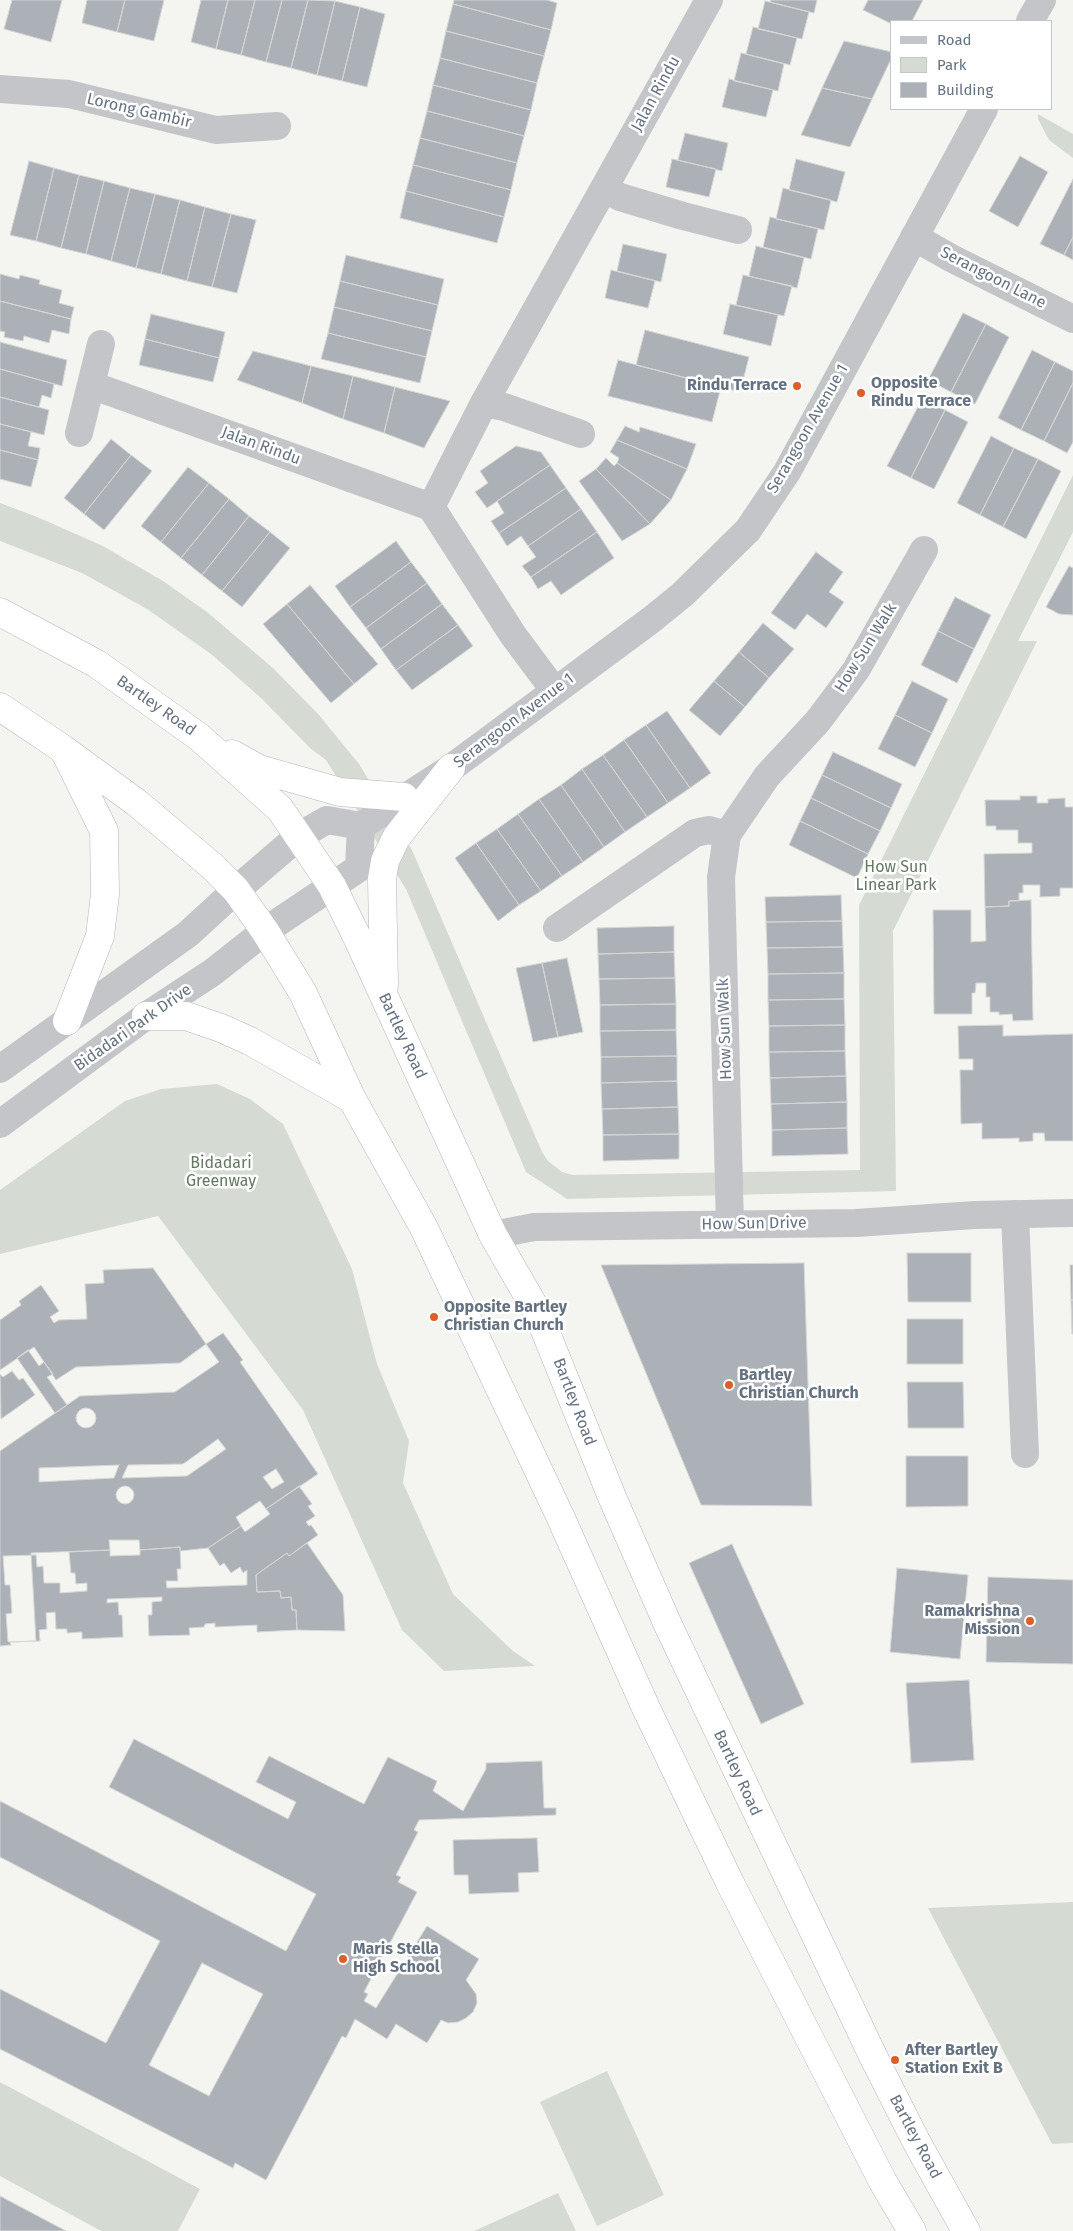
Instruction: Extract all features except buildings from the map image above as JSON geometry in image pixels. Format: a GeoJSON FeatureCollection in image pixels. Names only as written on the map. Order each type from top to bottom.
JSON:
{"type":"FeatureCollection","features":[{"type":"Feature","properties":{"kind":"highway","name":"Bartley Road"},"geometry":{"type":"LineString","coordinates":[[0,612],[96,664],[199,737],[280,809],[332,886],[493,1234],[538,1313],[612,1497],[664,1617],[793,1892],[916,2141],[966,2231]]}},
{"type":"Feature","properties":{"kind":"highway"},"geometry":{"type":"LineString","coordinates":[[0,707],[138,803],[212,866],[236,890],[265,931],[303,993],[352,1099],[424,1228],[560,1516],[646,1708],[730,1883],[883,2182],[912,2231]]}},
{"type":"Feature","properties":{"kind":"highway"},"geometry":{"type":"LineString","coordinates":[[199,737],[259,769],[340,792],[404,797]]}},
{"type":"Feature","properties":{"kind":"highway"},"geometry":{"type":"LineString","coordinates":[[63,749],[104,831],[105,894],[100,936],[67,1021]]}},
{"type":"Feature","properties":{"kind":"highway"},"geometry":{"type":"LineString","coordinates":[[385,998],[382,879],[385,861],[396,838],[451,768]]}},
{"type":"Feature","properties":{"kind":"highway"},"geometry":{"type":"LineString","coordinates":[[146,1016],[186,1016],[221,1028],[250,1040],[352,1099]]}},
{"type":"Feature","properties":{"kind":"street","name":"Jalan Rindu"},"geometry":{"type":"LineString","coordinates":[[91,385],[431,507],[484,403],[709,0]]}},
{"type":"Feature","properties":{"kind":"street"},"geometry":{"type":"LineString","coordinates":[[1031,20],[1042,0]]}},
{"type":"Feature","properties":{"kind":"street","name":"Lorong Gambir"},"geometry":{"type":"LineString","coordinates":[[0,89],[69,94],[216,130],[277,126]]}},
{"type":"Feature","properties":{"kind":"street","name":"Serangoon Avenue 1"},"geometry":{"type":"LineString","coordinates":[[361,826],[451,768],[651,620],[683,594],[748,530],[787,472],[983,110]]}},
{"type":"Feature","properties":{"kind":"street"},"geometry":{"type":"LineString","coordinates":[[604,189],[629,200],[738,230]]}},
{"type":"Feature","properties":{"kind":"street","name":"Serangoon Lane"},"geometry":{"type":"LineString","coordinates":[[914,237],[951,258],[1073,319]]}},
{"type":"Feature","properties":{"kind":"street"},"geometry":{"type":"LineString","coordinates":[[79,433],[101,344]]}},
{"type":"Feature","properties":{"kind":"street"},"geometry":{"type":"LineString","coordinates":[[484,403],[504,407],[581,434]]}},
{"type":"Feature","properties":{"kind":"street"},"geometry":{"type":"LineString","coordinates":[[431,507],[512,635],[554,690]]}},
{"type":"Feature","properties":{"kind":"street","name":"How Sun Walk"},"geometry":{"type":"LineString","coordinates":[[730,1224],[721,877],[727,835],[767,776],[818,721],[856,670],[924,550]]}},
{"type":"Feature","properties":{"kind":"street"},"geometry":{"type":"LineString","coordinates":[[0,1069],[188,934],[299,836],[327,820],[361,826],[359,868],[265,931]]}},
{"type":"Feature","properties":{"kind":"street"},"geometry":{"type":"LineString","coordinates":[[557,928],[695,833],[709,830],[727,835]]}},
{"type":"Feature","properties":{"kind":"street","name":"Bidadari Park Drive"},"geometry":{"type":"LineString","coordinates":[[0,1124],[146,1016],[213,972],[265,931]]}},
{"type":"Feature","properties":{"kind":"street","name":"How Sun Drive"},"geometry":{"type":"LineString","coordinates":[[493,1234],[534,1227],[856,1223],[1015,1214],[1073,1213]]}},
{"type":"Feature","properties":{"kind":"street"},"geometry":{"type":"LineString","coordinates":[[1015,1214],[1024,1454]]}},
{"type":"Feature","properties":{"kind":"green space"},"geometry":{"type":"Polygon","coordinates":[[[1038,114],[1073,134],[1073,158],[1049,140],[1038,119],[1038,114]]]}},
{"type":"Feature","properties":{"kind":"green space","name":"How Sun Linear Park"},"geometry":{"type":"Polygon","coordinates":[[[1073,475],[1073,532],[1018,641],[1037,641],[893,931],[896,1191],[567,1199],[526,1172],[406,889],[326,760],[310,748],[261,698],[211,654],[147,609],[82,573],[0,541],[0,503],[103,546],[163,581],[207,612],[273,668],[319,715],[359,764],[412,850],[542,1152],[548,1161],[562,1172],[573,1175],[860,1170],[859,905],[1073,475]]]}},
{"type":"Feature","properties":{"kind":"green space","name":"Bidadari Greenway"},"geometry":{"type":"Polygon","coordinates":[[[217,1084],[250,1099],[283,1124],[352,1269],[377,1364],[409,1441],[403,1483],[453,1594],[513,1651],[535,1666],[444,1671],[402,1630],[303,1410],[158,1216],[0,1254],[0,1190],[125,1101],[161,1089],[217,1084]]]}},
{"type":"Feature","properties":{"kind":"green space"},"geometry":{"type":"Polygon","coordinates":[[[1073,1902],[1073,2143],[1052,2144],[928,1908],[1073,1902]]]}},
{"type":"Feature","properties":{"kind":"green space"},"geometry":{"type":"Polygon","coordinates":[[[607,2071],[664,2195],[597,2226],[540,2102],[607,2071]]]}},
{"type":"Feature","properties":{"kind":"green space"},"geometry":{"type":"Polygon","coordinates":[[[0,2082],[200,2189],[178,2231],[101,2231],[0,2176],[0,2082]]]}},
{"type":"Feature","properties":{"kind":"green space"},"geometry":{"type":"Polygon","coordinates":[[[558,2193],[576,2231],[474,2231],[558,2193]]]}},
{"type":"Feature","properties":{"kind":"place","name":"Rindu Terrace"},"geometry":{"type":"Point","coordinates":[797,386]}},
{"type":"Feature","properties":{"kind":"place","name":"Opposite Rindu Terrace"},"geometry":{"type":"Point","coordinates":[861,393]}},
{"type":"Feature","properties":{"kind":"place","name":"Opposite Bartley Christian Church"},"geometry":{"type":"Point","coordinates":[434,1317]}},
{"type":"Feature","properties":{"kind":"place","name":"Bartley Christian Church"},"geometry":{"type":"Point","coordinates":[729,1385]}},
{"type":"Feature","properties":{"kind":"place","name":"Ramakrishna Mission"},"geometry":{"type":"Point","coordinates":[1030,1621]}},
{"type":"Feature","properties":{"kind":"place","name":"Maris Stella High School"},"geometry":{"type":"Point","coordinates":[343,1959]}},
{"type":"Feature","properties":{"kind":"place","name":"After Bartley Station Exit B"},"geometry":{"type":"Point","coordinates":[895,2060]}}]}
